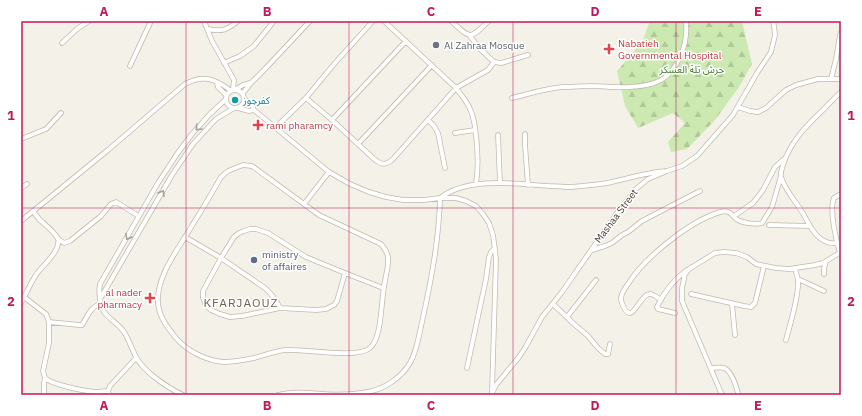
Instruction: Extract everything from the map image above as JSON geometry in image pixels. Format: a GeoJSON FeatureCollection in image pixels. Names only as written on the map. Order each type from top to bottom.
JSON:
{"type":"FeatureCollection","features":[{"type":"Feature","properties":{"kind":"street"},"geometry":{"type":"LineString","coordinates":[[62,43],[77,29],[89,21]]}},
{"type":"Feature","properties":{"kind":"street"},"geometry":{"type":"LineString","coordinates":[[130,66],[151,21]]}},
{"type":"Feature","properties":{"kind":"street"},"geometry":{"type":"LineString","coordinates":[[204,21],[212,41],[234,80],[233,90]]}},
{"type":"Feature","properties":{"kind":"street"},"geometry":{"type":"LineString","coordinates":[[208,29],[222,31],[238,21]]}},
{"type":"Feature","properties":{"kind":"street"},"geometry":{"type":"LineString","coordinates":[[224,63],[240,56],[254,46],[274,21]]}},
{"type":"Feature","properties":{"kind":"street"},"geometry":{"type":"LineString","coordinates":[[243,94],[251,83],[310,21]]}},
{"type":"Feature","properties":{"kind":"street"},"geometry":{"type":"LineString","coordinates":[[276,127],[306,98],[373,21]]}},
{"type":"Feature","properties":{"kind":"street"},"geometry":{"type":"LineString","coordinates":[[384,21],[456,88],[466,100],[471,110],[475,130],[478,156],[476,184]]}},
{"type":"Feature","properties":{"kind":"street"},"geometry":{"type":"LineString","coordinates":[[451,21],[463,32],[469,35],[480,49],[494,62],[501,63],[528,56]]}},
{"type":"Feature","properties":{"kind":"street"},"geometry":{"type":"LineString","coordinates":[[469,35],[474,34],[489,21]]}},
{"type":"Feature","properties":{"kind":"street"},"geometry":{"type":"LineString","coordinates":[[512,98],[561,87],[626,87],[647,85],[656,82],[670,74],[679,60],[686,42],[686,21]]}},
{"type":"Feature","properties":{"kind":"street","name":"Mashaa Street"},"geometry":{"type":"LineString","coordinates":[[492,394],[496,385],[526,348],[542,317],[562,292],[617,213],[636,189],[648,179],[682,166],[697,156],[733,115],[747,89],[771,52],[775,35],[772,21]]}},
{"type":"Feature","properties":{"kind":"street"},"geometry":{"type":"LineString","coordinates":[[831,79],[841,32]]}},
{"type":"Feature","properties":{"kind":"street"},"geometry":{"type":"LineString","coordinates":[[332,120],[406,41]]}},
{"type":"Feature","properties":{"kind":"street"},"geometry":{"type":"LineString","coordinates":[[306,98],[377,161],[385,164],[396,156],[456,88],[488,70],[494,62]]}},
{"type":"Feature","properties":{"kind":"street"},"geometry":{"type":"LineString","coordinates":[[358,144],[432,65]]}},
{"type":"Feature","properties":{"kind":"street"},"geometry":{"type":"LineString","coordinates":[[21,221],[108,150],[185,84],[201,78],[221,84],[233,90],[241,91],[244,99],[241,106],[216,119],[193,144],[172,175],[100,299]]}},
{"type":"Feature","properties":{"kind":"street"},"geometry":{"type":"LineString","coordinates":[[738,107],[754,112],[762,111],[786,90],[796,85],[818,79],[841,79]]}},
{"type":"Feature","properties":{"kind":"street"},"geometry":{"type":"LineString","coordinates":[[217,83],[218,87],[226,95]]}},
{"type":"Feature","properties":{"kind":"street"},"geometry":{"type":"LineString","coordinates":[[183,395],[169,388],[136,358],[123,332],[102,310],[99,291],[100,284],[177,154],[192,134],[225,100],[226,95],[244,84],[251,83]]}},
{"type":"Feature","properties":{"kind":"street"},"geometry":{"type":"LineString","coordinates":[[661,300],[647,294],[632,312],[628,313],[625,310],[621,295],[630,280],[657,251],[682,232],[709,216],[722,211],[729,212],[740,221],[757,224],[762,223],[772,207],[785,158],[798,136],[809,123],[841,92]]}},
{"type":"Feature","properties":{"kind":"street"},"geometry":{"type":"LineString","coordinates":[[244,99],[252,105],[254,110],[329,172],[350,184],[369,192],[403,200],[456,198],[476,206],[483,214],[489,223],[495,248],[496,282],[492,394]]}},
{"type":"Feature","properties":{"kind":"street"},"geometry":{"type":"LineString","coordinates":[[225,100],[228,106],[249,111],[254,110]]}},
{"type":"Feature","properties":{"kind":"street"},"geometry":{"type":"LineString","coordinates":[[21,139],[46,129],[61,113]]}},
{"type":"Feature","properties":{"kind":"street"},"geometry":{"type":"LineString","coordinates":[[428,120],[438,133],[445,168]]}},
{"type":"Feature","properties":{"kind":"street"},"geometry":{"type":"LineString","coordinates":[[456,133],[475,130]]}},
{"type":"Feature","properties":{"kind":"street"},"geometry":{"type":"LineString","coordinates":[[525,134],[528,185]]}},
{"type":"Feature","properties":{"kind":"street"},"geometry":{"type":"LineString","coordinates":[[498,135],[500,183]]}},
{"type":"Feature","properties":{"kind":"street"},"geometry":{"type":"LineString","coordinates":[[734,216],[753,203],[763,190],[775,167],[785,158]]}},
{"type":"Feature","properties":{"kind":"street"},"geometry":{"type":"LineString","coordinates":[[243,165],[252,166],[304,204],[324,217],[381,244],[386,249],[388,257],[387,269],[383,288],[379,328],[373,345],[369,349],[356,353],[285,350],[270,352],[254,358],[223,362],[192,352],[182,345],[166,325],[161,315],[158,304],[159,289],[165,273],[221,177],[234,168],[243,165]]}},
{"type":"Feature","properties":{"kind":"street"},"geometry":{"type":"LineString","coordinates":[[440,198],[458,188],[476,184],[500,183],[569,187],[606,183],[650,173],[667,171]]}},
{"type":"Feature","properties":{"kind":"street"},"geometry":{"type":"LineString","coordinates":[[166,172],[172,175]]}},
{"type":"Feature","properties":{"kind":"street"},"geometry":{"type":"LineString","coordinates":[[304,204],[329,172]]}},
{"type":"Feature","properties":{"kind":"street"},"geometry":{"type":"LineString","coordinates":[[781,176],[786,187],[817,236],[823,241],[837,243]]}},
{"type":"Feature","properties":{"kind":"street"},"geometry":{"type":"LineString","coordinates":[[21,188],[27,184]]}},
{"type":"Feature","properties":{"kind":"street"},"geometry":{"type":"LineString","coordinates":[[591,250],[612,243],[642,221],[700,191]]}},
{"type":"Feature","properties":{"kind":"street"},"geometry":{"type":"LineString","coordinates":[[676,313],[658,309],[661,300],[671,284],[681,274],[715,253],[736,253],[756,264],[776,268],[795,269],[826,261],[840,252],[837,243],[832,206],[834,198],[841,194]]}},
{"type":"Feature","properties":{"kind":"street"},"geometry":{"type":"LineString","coordinates":[[278,395],[293,393],[356,394],[384,387],[404,372],[411,362],[416,349],[428,293],[440,217],[440,198]]}},
{"type":"Feature","properties":{"kind":"street"},"geometry":{"type":"LineString","coordinates":[[33,211],[58,239],[64,242],[70,241],[101,216],[111,204],[116,202],[137,215]]}},
{"type":"Feature","properties":{"kind":"street"},"geometry":{"type":"LineString","coordinates":[[769,225],[810,226]]}},
{"type":"Feature","properties":{"kind":"street"},"geometry":{"type":"LineString","coordinates":[[345,273],[337,301],[330,308],[316,310],[280,308],[230,317],[211,310],[206,305],[203,298],[203,291],[234,238],[244,230],[256,229],[268,233],[306,257],[383,288]]}},
{"type":"Feature","properties":{"kind":"street"},"geometry":{"type":"LineString","coordinates":[[186,237],[221,258],[270,292],[280,308]]}},
{"type":"Feature","properties":{"kind":"street"},"geometry":{"type":"LineString","coordinates":[[21,303],[36,275],[56,249],[58,239]]}},
{"type":"Feature","properties":{"kind":"street"},"geometry":{"type":"LineString","coordinates":[[467,368],[486,279],[489,257],[495,248]]}},
{"type":"Feature","properties":{"kind":"street"},"geometry":{"type":"LineString","coordinates":[[824,274],[826,261]]}},
{"type":"Feature","properties":{"kind":"street"},"geometry":{"type":"LineString","coordinates":[[691,294],[750,307],[755,304],[764,266]]}},
{"type":"Feature","properties":{"kind":"street"},"geometry":{"type":"LineString","coordinates":[[689,269],[685,274],[682,288],[682,301],[722,395]]}},
{"type":"Feature","properties":{"kind":"street"},"geometry":{"type":"LineString","coordinates":[[786,340],[797,294],[798,279],[795,269]]}},
{"type":"Feature","properties":{"kind":"street"},"geometry":{"type":"LineString","coordinates":[[798,279],[824,291]]}},
{"type":"Feature","properties":{"kind":"street"},"geometry":{"type":"LineString","coordinates":[[567,317],[596,280]]}},
{"type":"Feature","properties":{"kind":"street"},"geometry":{"type":"LineString","coordinates":[[24,297],[46,314],[49,322],[49,343],[42,371],[45,378],[44,395]]}},
{"type":"Feature","properties":{"kind":"street"},"geometry":{"type":"LineString","coordinates":[[49,322],[82,325],[93,308],[100,304]]}},
{"type":"Feature","properties":{"kind":"street"},"geometry":{"type":"LineString","coordinates":[[553,304],[606,354],[608,354],[610,344]]}},
{"type":"Feature","properties":{"kind":"street"},"geometry":{"type":"LineString","coordinates":[[732,304],[735,334]]}},
{"type":"Feature","properties":{"kind":"street"},"geometry":{"type":"LineString","coordinates":[[45,378],[49,381],[64,386],[109,393],[110,386],[136,358]]}},
{"type":"Feature","properties":{"kind":"street"},"geometry":{"type":"LineString","coordinates":[[711,368],[724,368],[729,371],[738,393],[737,395]]}},
{"type":"Feature","properties":{"kind":"green space","name":"حرش تلة العسكر"},"geometry":{"type":"Polygon","coordinates":[[[650,21],[742,21],[752,64],[739,87],[715,120],[687,149],[671,152],[668,142],[685,123],[673,113],[638,128],[625,106],[617,71],[642,42],[650,21]]]}},
{"type":"Feature","properties":{"kind":"place","name":"Al Zahraa Mosque"},"geometry":{"type":"Point","coordinates":[436,45]}},
{"type":"Feature","properties":{"kind":"place","name":"Nabatieh Governmental Hospital"},"geometry":{"type":"Point","coordinates":[609,49]}},
{"type":"Feature","properties":{"kind":"place","name":"كفرجوز"},"geometry":{"type":"Point","coordinates":[235,100]}},
{"type":"Feature","properties":{"kind":"place","name":"rami pharamcy"},"geometry":{"type":"Point","coordinates":[258,125]}},
{"type":"Feature","properties":{"kind":"place","name":"ministry of affaires"},"geometry":{"type":"Point","coordinates":[254,260]}},
{"type":"Feature","properties":{"kind":"place","name":"al nader pharmacy"},"geometry":{"type":"Point","coordinates":[150,298]}},
{"type":"Feature","properties":{"kind":"district","name":"KFARJAOUZ"},"geometry":{"type":"Point","coordinates":[241,302]}}]}
